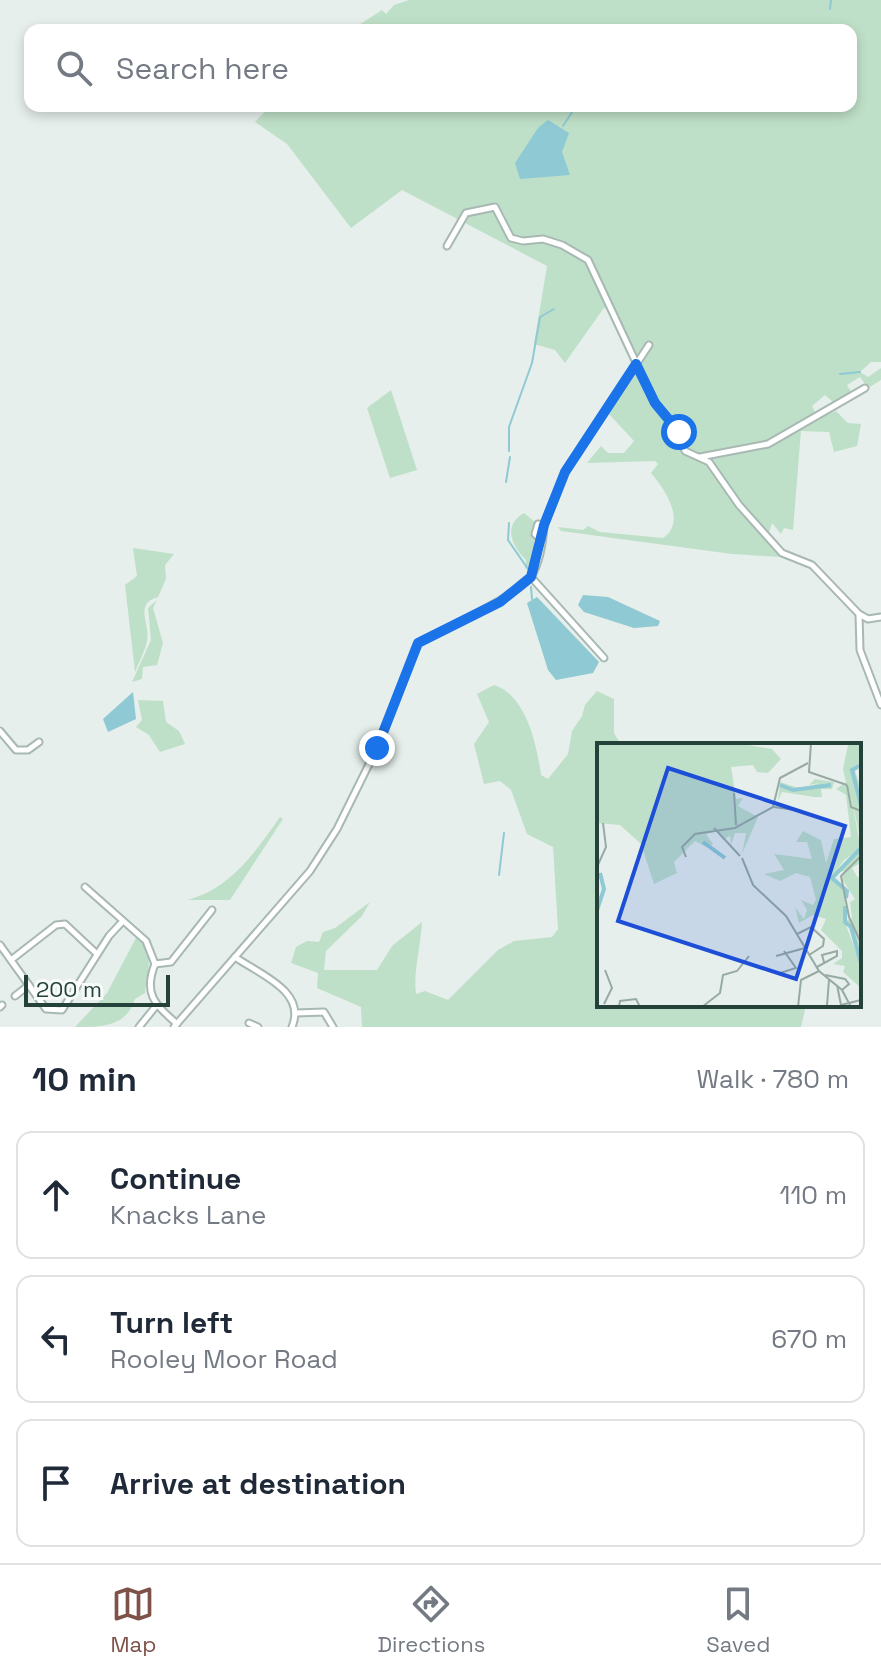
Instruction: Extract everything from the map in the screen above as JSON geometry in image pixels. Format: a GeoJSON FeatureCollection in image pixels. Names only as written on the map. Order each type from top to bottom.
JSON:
{"type":"FeatureCollection","features":[{"type":"Feature","properties":{"kind":"street"},"geometry":{"type":"LineString","coordinates":[[447,246],[466,213],[495,207],[511,238],[523,241],[543,239],[575,250],[599,277],[655,403],[677,428],[685,451],[713,466],[739,505],[782,553],[812,565],[859,614],[868,619],[881,617]]}},
{"type":"Feature","properties":{"kind":"street"},"geometry":{"type":"LineString","coordinates":[[85,887],[146,941],[155,964],[148,990],[156,1006],[175,1025],[310,871],[337,829],[377,748],[418,643],[500,602],[531,577],[544,525],[565,472],[649,345]]}},
{"type":"Feature","properties":{"kind":"street"},"geometry":{"type":"LineString","coordinates":[[700,458],[768,444],[865,388]]}},
{"type":"Feature","properties":{"kind":"street"},"geometry":{"type":"LineString","coordinates":[[531,577],[604,658]]}},
{"type":"Feature","properties":{"kind":"street"},"geometry":{"type":"LineString","coordinates":[[859,614],[860,650],[881,705]]}},
{"type":"Feature","properties":{"kind":"street"},"geometry":{"type":"LineString","coordinates":[[0,731],[16,750],[28,750],[39,742]]}},
{"type":"Feature","properties":{"kind":"street"},"geometry":{"type":"LineString","coordinates":[[155,964],[171,962],[212,910]]}},
{"type":"Feature","properties":{"kind":"street"},"geometry":{"type":"LineString","coordinates":[[0,945],[46,1009],[62,1010],[97,954],[123,921]]}},
{"type":"Feature","properties":{"kind":"street"},"geometry":{"type":"LineString","coordinates":[[11,960],[56,925],[65,924],[97,954]]}},
{"type":"Feature","properties":{"kind":"street"},"geometry":{"type":"LineString","coordinates":[[235,957],[286,990],[295,1013],[292,1027]]}},
{"type":"Feature","properties":{"kind":"street"},"geometry":{"type":"LineString","coordinates":[[15,996],[29,985]]}},
{"type":"Feature","properties":{"kind":"street"},"geometry":{"type":"LineString","coordinates":[[139,1027],[156,1006]]}},
{"type":"Feature","properties":{"kind":"street"},"geometry":{"type":"LineString","coordinates":[[295,1013],[324,1012],[333,1027]]}},
{"type":"Feature","properties":{"kind":"street"},"geometry":{"type":"LineString","coordinates":[[249,1023],[258,1027]]}},
{"type":"Feature","properties":{"kind":"green space"},"geometry":{"type":"Polygon","coordinates":[[[409,0],[881,0],[881,362],[871,362],[860,372],[868,377],[881,368],[881,380],[868,388],[860,377],[847,385],[852,393],[834,403],[825,395],[812,406],[815,412],[802,420],[802,425],[836,411],[848,423],[861,424],[857,446],[834,452],[829,432],[801,431],[793,530],[784,528],[781,534],[772,523],[767,539],[780,557],[732,554],[561,531],[558,527],[583,530],[588,526],[600,532],[663,538],[673,523],[667,496],[651,473],[658,464],[655,461],[587,463],[601,446],[608,453],[624,453],[634,441],[607,412],[640,364],[611,305],[603,309],[565,363],[555,350],[534,344],[547,266],[402,190],[351,228],[287,144],[255,122],[264,112],[857,112],[857,24],[360,24],[382,10],[386,14],[394,5],[409,0]]]}},
{"type":"Feature","properties":{"kind":"green space"},"geometry":{"type":"Polygon","coordinates":[[[391,390],[417,470],[390,478],[367,408],[391,390]]]}},
{"type":"Feature","properties":{"kind":"green space"},"geometry":{"type":"Polygon","coordinates":[[[524,513],[535,522],[531,570],[525,568],[526,560],[513,542],[511,530],[517,518],[524,513]]]}},
{"type":"Feature","properties":{"kind":"green space"},"geometry":{"type":"Polygon","coordinates":[[[133,548],[174,554],[165,565],[166,579],[158,597],[146,604],[148,635],[135,672],[125,585],[137,576],[133,548]]]}},
{"type":"Feature","properties":{"kind":"green space"},"geometry":{"type":"Polygon","coordinates":[[[157,600],[153,608],[163,643],[157,665],[143,667],[142,679],[132,682],[151,640],[148,608],[157,600]]]}},
{"type":"Feature","properties":{"kind":"green space"},"geometry":{"type":"Polygon","coordinates":[[[494,685],[514,699],[533,736],[541,775],[548,779],[568,754],[572,731],[585,705],[597,691],[614,699],[614,733],[620,743],[597,743],[597,1007],[806,1007],[801,1027],[362,1027],[361,1007],[317,988],[318,973],[291,963],[296,947],[307,941],[319,942],[323,932],[335,928],[370,902],[362,916],[326,951],[324,970],[377,970],[392,946],[422,922],[416,994],[425,991],[448,1000],[498,950],[514,941],[552,937],[558,929],[553,847],[527,834],[511,790],[500,781],[484,784],[474,744],[489,722],[477,694],[494,685]]]}},
{"type":"Feature","properties":{"kind":"green space"},"geometry":{"type":"Polygon","coordinates":[[[138,700],[163,701],[166,722],[179,731],[185,744],[160,752],[149,735],[136,727],[142,720],[138,700]]]}},
{"type":"Feature","properties":{"kind":"green space"},"geometry":{"type":"Polygon","coordinates":[[[280,817],[283,819],[230,900],[187,900],[217,887],[241,868],[280,817]]]}},
{"type":"Feature","properties":{"kind":"green space"},"geometry":{"type":"Polygon","coordinates":[[[137,936],[148,956],[145,993],[135,999],[126,1015],[112,1024],[75,1027],[107,993],[137,936]]]}},
{"type":"Feature","properties":{"kind":"water"},"geometry":{"type":"Polygon","coordinates":[[[548,120],[569,133],[562,152],[570,175],[520,179],[515,163],[538,128],[548,120]]]}},
{"type":"Feature","properties":{"kind":"water"},"geometry":{"type":"Polygon","coordinates":[[[583,595],[608,597],[660,621],[658,626],[634,628],[584,612],[578,605],[583,595]]]}},
{"type":"Feature","properties":{"kind":"water"},"geometry":{"type":"Polygon","coordinates":[[[537,597],[599,662],[593,673],[556,680],[548,670],[527,603],[537,597]]]}},
{"type":"Feature","properties":{"kind":"water"},"geometry":{"type":"Polygon","coordinates":[[[133,692],[136,719],[108,732],[103,719],[133,692]]]}},
{"type":"Feature","properties":{"kind":"waterway"},"geometry":{"type":"LineString","coordinates":[[830,9],[831,0]]}},
{"type":"Feature","properties":{"kind":"waterway"},"geometry":{"type":"LineString","coordinates":[[563,126],[572,112]]}},
{"type":"Feature","properties":{"kind":"waterway"},"geometry":{"type":"LineString","coordinates":[[509,451],[509,427],[532,363],[540,317],[554,309]]}},
{"type":"Feature","properties":{"kind":"waterway"},"geometry":{"type":"LineString","coordinates":[[840,374],[860,372]]}},
{"type":"Feature","properties":{"kind":"waterway"},"geometry":{"type":"LineString","coordinates":[[506,482],[510,457]]}},
{"type":"Feature","properties":{"kind":"waterway"},"geometry":{"type":"LineString","coordinates":[[509,523],[508,540],[528,569]]}},
{"type":"Feature","properties":{"kind":"waterway"},"geometry":{"type":"LineString","coordinates":[[531,587],[532,599]]}},
{"type":"Feature","properties":{"kind":"waterway"},"geometry":{"type":"LineString","coordinates":[[499,875],[504,833]]}},
{"type":"Feature","properties":{"kind":"route"},"geometry":{"type":"LineString","coordinates":[[377,748],[418,643],[500,602],[531,577],[544,525],[565,472],[636,364],[655,403],[679,432]]}}]}
